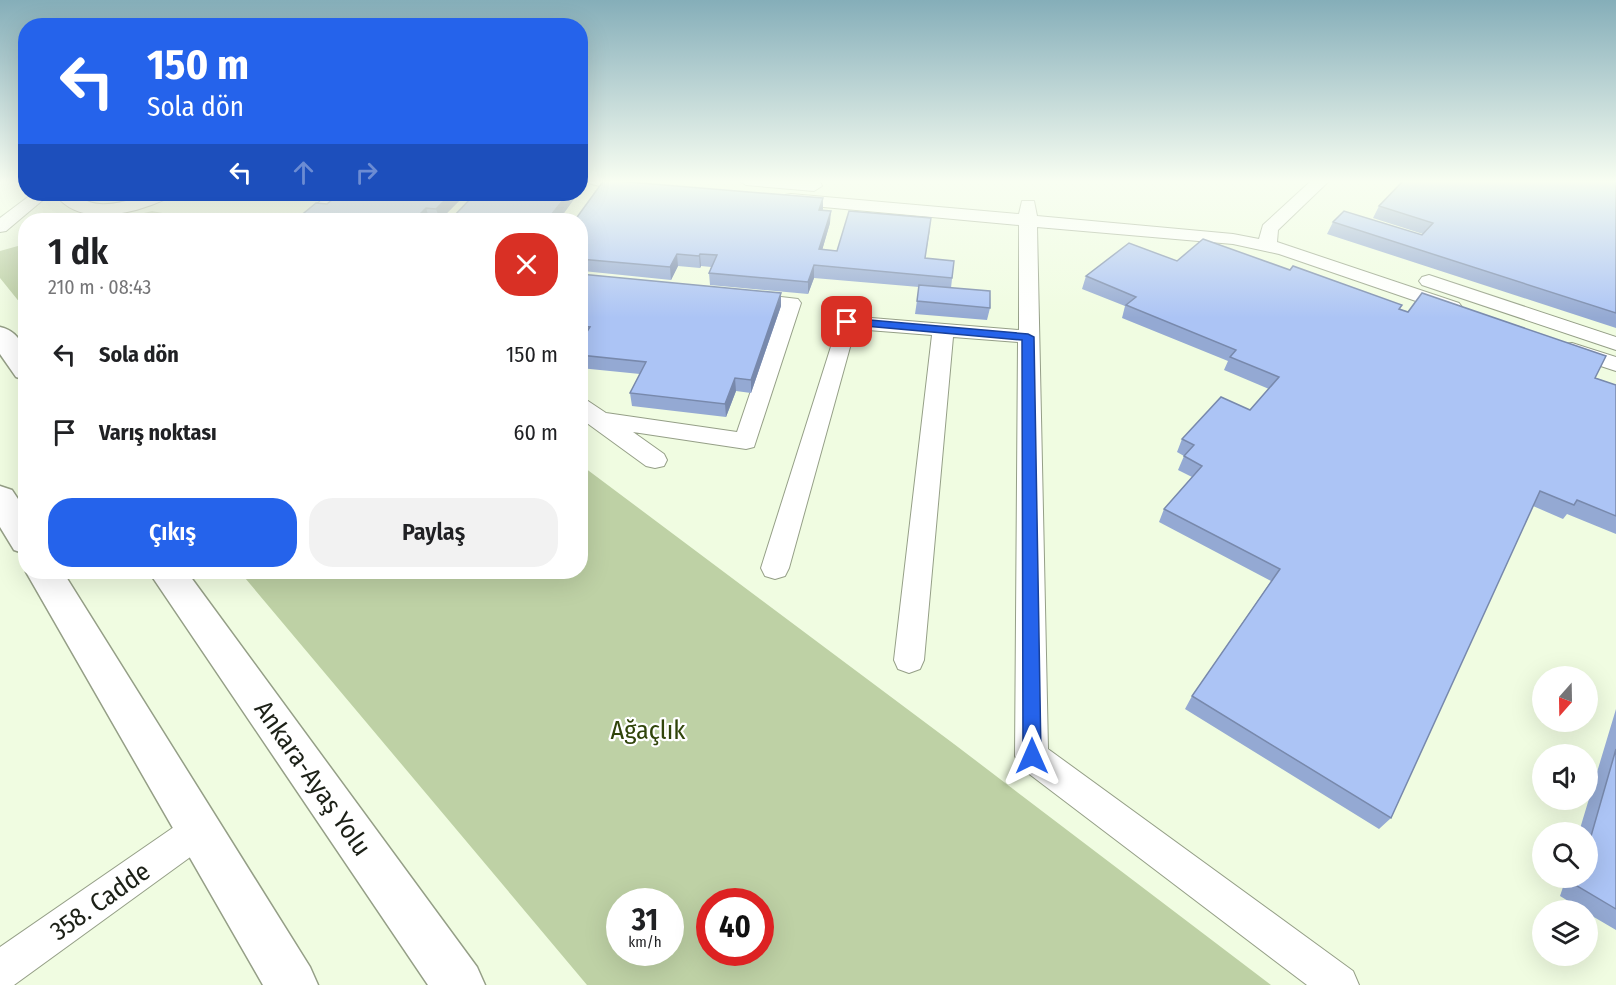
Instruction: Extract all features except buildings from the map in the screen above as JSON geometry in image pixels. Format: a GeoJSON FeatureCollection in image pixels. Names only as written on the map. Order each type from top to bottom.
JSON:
{"type":"FeatureCollection","features":[{"type":"Feature","properties":{"kind":"highway"},"geometry":{"type":"LineString","coordinates":[[0,335],[18,360]]}},
{"type":"Feature","properties":{"kind":"highway"},"geometry":{"type":"LineString","coordinates":[[0,498],[18,528]]}},
{"type":"Feature","properties":{"kind":"highway"},"geometry":{"type":"LineString","coordinates":[[48,579],[292,985]]}},
{"type":"Feature","properties":{"kind":"highway","name":"Ankara-Ayaş Yolu"},"geometry":{"type":"LineString","coordinates":[[172,579],[459,985]]}},
{"type":"Feature","properties":{"kind":"street"},"geometry":{"type":"LineString","coordinates":[[1027,226],[1032,756],[1339,985]]}},
{"type":"Feature","properties":{"kind":"street"},"geometry":{"type":"LineString","coordinates":[[1134,226],[1233,238],[1268,237],[1616,344]]}},
{"type":"Feature","properties":{"kind":"street"},"geometry":{"type":"LineString","coordinates":[[1268,237],[1278,226]]}},
{"type":"Feature","properties":{"kind":"street"},"geometry":{"type":"LineString","coordinates":[[1268,237],[1516,329]]}},
{"type":"Feature","properties":{"kind":"street"},"geometry":{"type":"LineString","coordinates":[[590,413],[746,441],[791,303],[733,298]]}},
{"type":"Feature","properties":{"kind":"street"},"geometry":{"type":"LineString","coordinates":[[775,568],[847,322],[1028,337]]}},
{"type":"Feature","properties":{"kind":"street"},"geometry":{"type":"LineString","coordinates":[[909,660],[944,330]]}},
{"type":"Feature","properties":{"kind":"street"},"geometry":{"type":"LineString","coordinates":[[1561,345],[1616,364]]}},
{"type":"Feature","properties":{"kind":"street"},"geometry":{"type":"LineString","coordinates":[[590,413],[655,460]]}},
{"type":"Feature","properties":{"kind":"street","name":"358. Cadde"},"geometry":{"type":"LineString","coordinates":[[0,971],[199,830]]}},
{"type":"Feature","properties":{"kind":"green space"},"geometry":{"type":"Polygon","coordinates":[[[18,246],[18,300],[0,278],[0,251],[18,246]]]}},
{"type":"Feature","properties":{"kind":"green space","name":"Ağaçlık"},"geometry":{"type":"Polygon","coordinates":[[[588,470],[1271,985],[587,985],[246,579],[588,579],[588,470]]]}},
{"type":"Feature","properties":{"kind":"route"},"geometry":{"type":"LineString","coordinates":[[847,322],[1028,337],[1032,756]]}}]}
